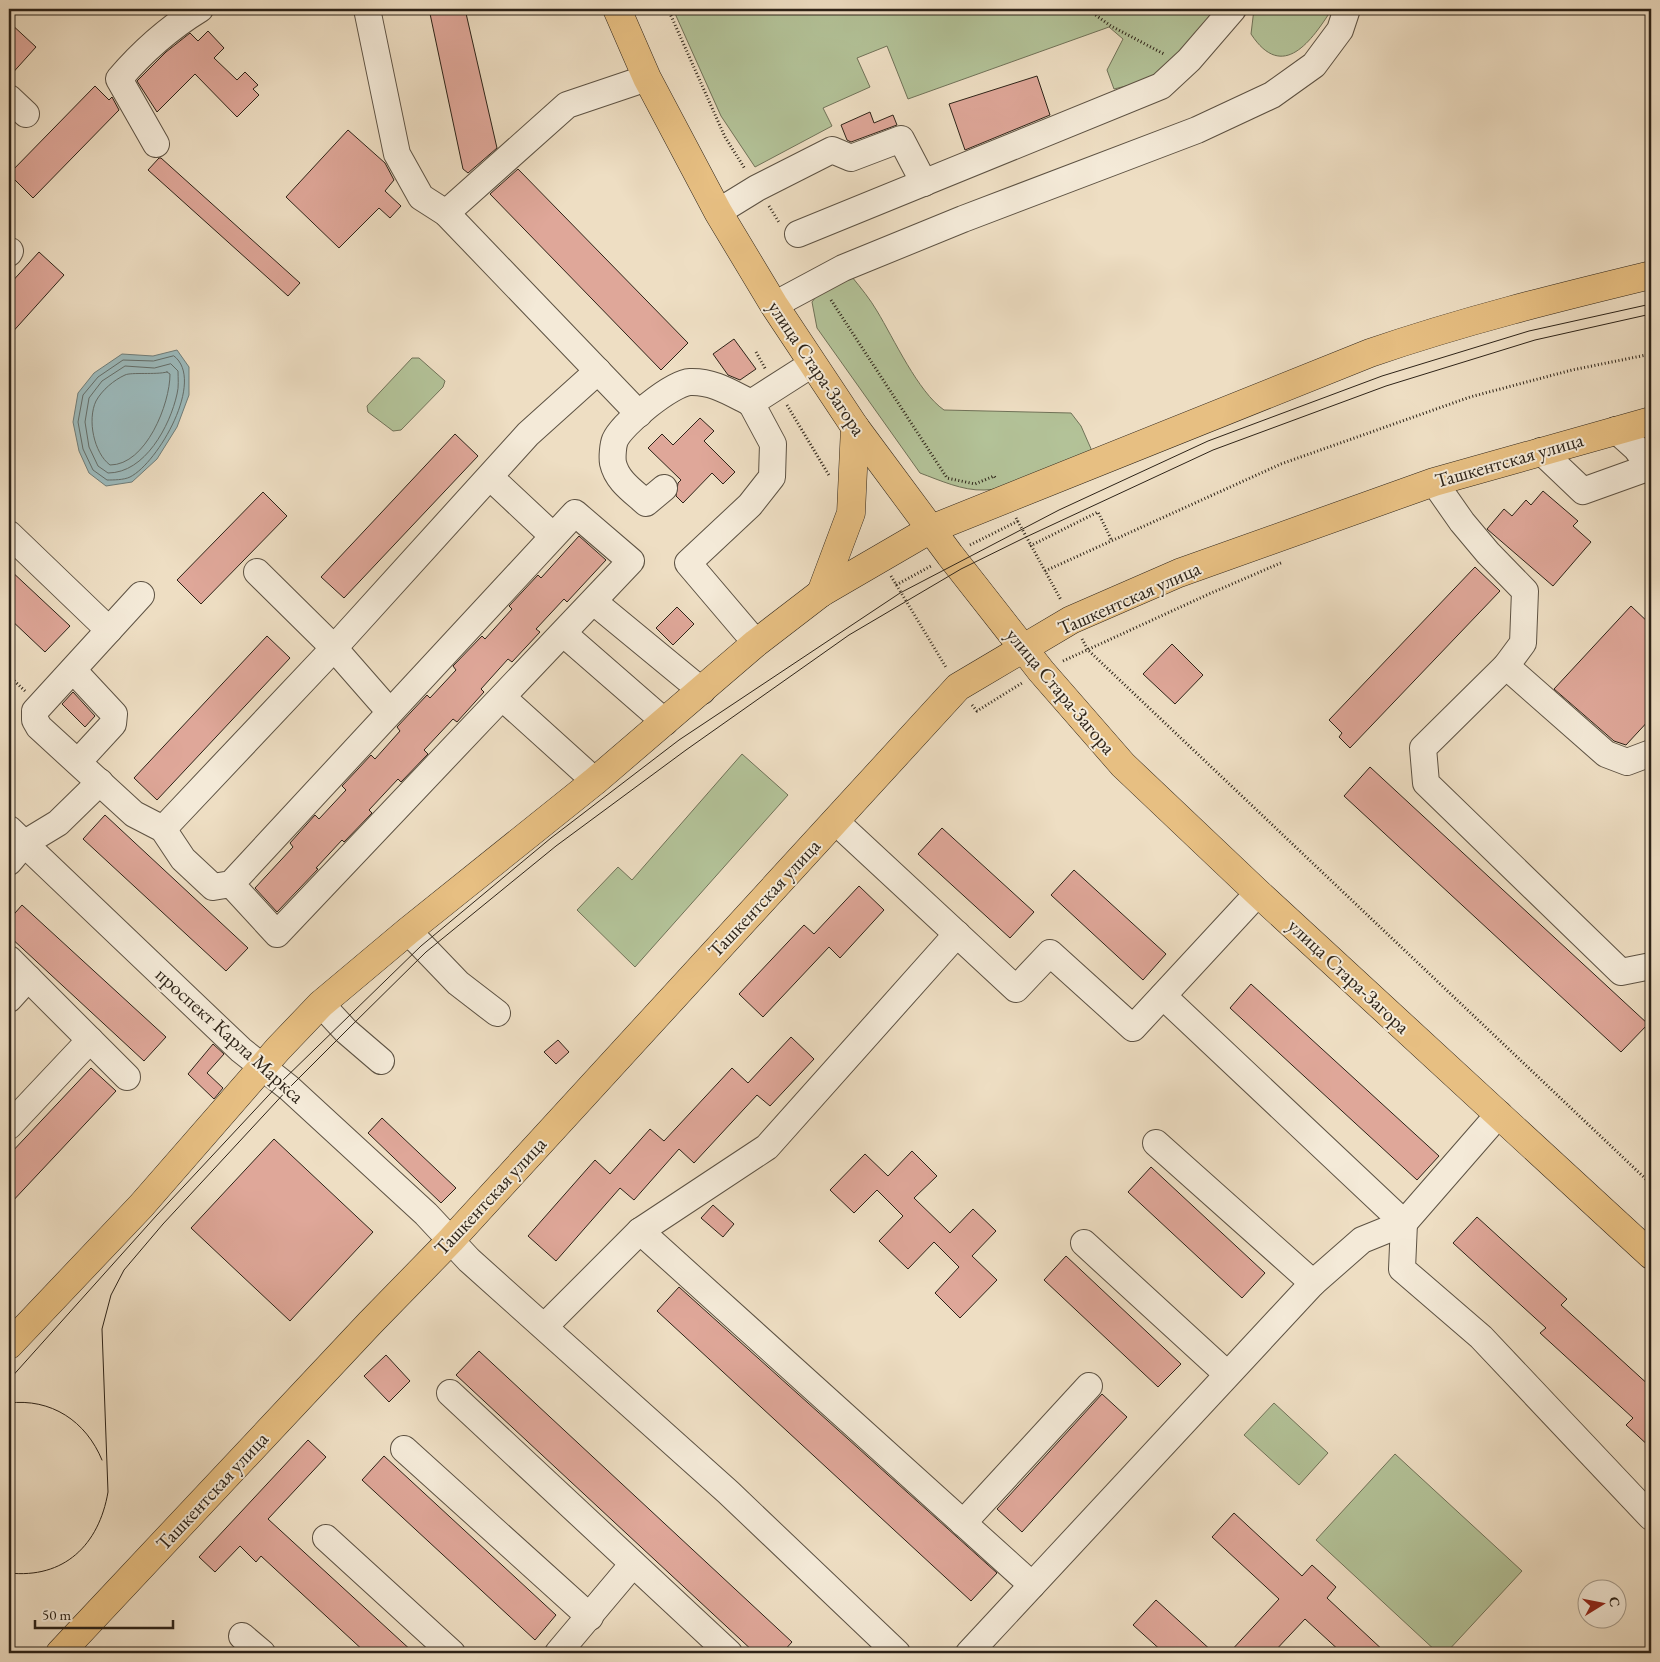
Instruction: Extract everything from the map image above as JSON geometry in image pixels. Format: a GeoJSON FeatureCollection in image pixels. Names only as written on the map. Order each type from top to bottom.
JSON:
{"type":"FeatureCollection","features":[{"type":"Feature","properties":{"kind":"main road","name":"улица Стара-Загора"},"geometry":{"type":"LineString","coordinates":[[618,9],[647,78],[718,212],[774,305],[855,427],[1041,671],[1123,765],[1258,893],[1651,1255]]}},
{"type":"Feature","properties":{"kind":"main road"},"geometry":{"type":"LineString","coordinates":[[9,1345],[141,1206],[262,1067],[321,1004],[408,931],[595,781],[756,643],[821,593],[931,528],[1370,353],[1502,311],[1651,275]]}},
{"type":"Feature","properties":{"kind":"main road","name":"Ташкентская улица"},"geometry":{"type":"LineString","coordinates":[[60,1653],[363,1330],[451,1240],[958,688],[1071,620],[1179,573],[1434,482],[1651,421]]}},
{"type":"Feature","properties":{"kind":"main road"},"geometry":{"type":"LineString","coordinates":[[821,593],[851,513],[855,427]]}},
{"type":"Feature","properties":{"kind":"street"},"geometry":{"type":"LineString","coordinates":[[156,144],[118,79],[137,58],[177,22],[200,9]]}},
{"type":"Feature","properties":{"kind":"street"},"geometry":{"type":"LineString","coordinates":[[367,9],[397,154],[421,197],[446,213],[639,414]]}},
{"type":"Feature","properties":{"kind":"street"},"geometry":{"type":"LineString","coordinates":[[798,234],[1162,86],[1184,65],[1233,9]]}},
{"type":"Feature","properties":{"kind":"street"},"geometry":{"type":"LineString","coordinates":[[774,305],[843,268],[963,219],[1198,130],[1272,95],[1314,65],[1340,30],[1346,9]]}},
{"type":"Feature","properties":{"kind":"street"},"geometry":{"type":"LineString","coordinates":[[446,213],[567,105],[647,78]]}},
{"type":"Feature","properties":{"kind":"street"},"geometry":{"type":"LineString","coordinates":[[718,212],[757,188],[832,150],[850,158],[901,139],[924,182]]}},
{"type":"Feature","properties":{"kind":"street"},"geometry":{"type":"LineString","coordinates":[[751,403],[812,364]]}},
{"type":"Feature","properties":{"kind":"street"},"geometry":{"type":"LineString","coordinates":[[164,829],[334,648],[528,434],[598,371]]}},
{"type":"Feature","properties":{"kind":"street"},"geometry":{"type":"LineString","coordinates":[[664,488],[646,504],[617,477],[612,461],[615,440],[639,414],[664,392],[688,382],[712,383],[751,403],[773,444],[772,477],[750,505],[688,563],[756,643]]}},
{"type":"Feature","properties":{"kind":"street"},"geometry":{"type":"LineString","coordinates":[[1541,451],[1583,490],[1650,468],[1636,448],[1616,430]]}},
{"type":"Feature","properties":{"kind":"street"},"geometry":{"type":"LineString","coordinates":[[490,477],[552,535]]}},
{"type":"Feature","properties":{"kind":"street"},"geometry":{"type":"LineString","coordinates":[[1434,482],[1462,522],[1488,553],[1526,591],[1523,643],[1506,666],[1423,748],[1426,783],[1621,972],[1651,966]]}},
{"type":"Feature","properties":{"kind":"street"},"geometry":{"type":"LineString","coordinates":[[141,595],[35,711],[35,720],[39,727],[134,814],[164,829],[183,859],[213,887],[231,884],[575,512],[631,561],[564,634],[277,934],[231,884]]}},
{"type":"Feature","properties":{"kind":"street"},"geometry":{"type":"LineString","coordinates":[[9,534],[109,630]]}},
{"type":"Feature","properties":{"kind":"street"},"geometry":{"type":"LineString","coordinates":[[257,572],[334,648],[390,712]]}},
{"type":"Feature","properties":{"kind":"street"},"geometry":{"type":"LineString","coordinates":[[594,602],[702,691]]}},
{"type":"Feature","properties":{"kind":"street"},"geometry":{"type":"LineString","coordinates":[[564,634],[665,722]]}},
{"type":"Feature","properties":{"kind":"street"},"geometry":{"type":"LineString","coordinates":[[1506,666],[1606,754],[1627,762],[1651,752]]}},
{"type":"Feature","properties":{"kind":"street"},"geometry":{"type":"LineString","coordinates":[[73,670],[114,714],[115,718],[113,724],[78,762]]}},
{"type":"Feature","properties":{"kind":"street"},"geometry":{"type":"LineString","coordinates":[[502,698],[595,781]]}},
{"type":"Feature","properties":{"kind":"street"},"geometry":{"type":"LineString","coordinates":[[14,845],[58,823],[100,782]]}},
{"type":"Feature","properties":{"kind":"street"},"geometry":{"type":"LineString","coordinates":[[835,821],[1016,989],[1050,953],[1133,1028],[1258,893]]}},
{"type":"Feature","properties":{"kind":"street","name":"проспект Карла Маркса"},"geometry":{"type":"LineString","coordinates":[[14,845],[262,1067],[288,1088],[451,1240],[469,1260],[545,1326],[728,1492],[886,1650]]}},
{"type":"Feature","properties":{"kind":"street"},"geometry":{"type":"LineString","coordinates":[[408,931],[458,983],[497,1013]]}},
{"type":"Feature","properties":{"kind":"street"},"geometry":{"type":"LineString","coordinates":[[545,1326],[640,1231],[767,1147],[957,934]]}},
{"type":"Feature","properties":{"kind":"street"},"geometry":{"type":"LineString","coordinates":[[9,959],[127,1078]]}},
{"type":"Feature","properties":{"kind":"street"},"geometry":{"type":"LineString","coordinates":[[9,999],[28,978]]}},
{"type":"Feature","properties":{"kind":"street"},"geometry":{"type":"LineString","coordinates":[[1163,996],[1404,1223],[1402,1269],[1480,1337],[1651,1517]]}},
{"type":"Feature","properties":{"kind":"street"},"geometry":{"type":"LineString","coordinates":[[321,1004],[346,1031],[381,1061]]}},
{"type":"Feature","properties":{"kind":"street"},"geometry":{"type":"LineString","coordinates":[[9,1126],[90,1040]]}},
{"type":"Feature","properties":{"kind":"street"},"geometry":{"type":"LineString","coordinates":[[969,1653],[1313,1283],[1362,1240],[1404,1223],[1499,1114]]}},
{"type":"Feature","properties":{"kind":"street"},"geometry":{"type":"LineString","coordinates":[[1156,1143],[1313,1283]]}},
{"type":"Feature","properties":{"kind":"street"},"geometry":{"type":"LineString","coordinates":[[640,1231],[1032,1585]]}},
{"type":"Feature","properties":{"kind":"street"},"geometry":{"type":"LineString","coordinates":[[1084,1243],[1227,1374]]}},
{"type":"Feature","properties":{"kind":"street"},"geometry":{"type":"LineString","coordinates":[[963,1523],[1088,1386]]}},
{"type":"Feature","properties":{"kind":"street"},"geometry":{"type":"LineString","coordinates":[[450,1393],[729,1653]]}},
{"type":"Feature","properties":{"kind":"street"},"geometry":{"type":"LineString","coordinates":[[404,1450],[590,1617]]}},
{"type":"Feature","properties":{"kind":"street"},"geometry":{"type":"LineString","coordinates":[[326,1538],[452,1653]]}},
{"type":"Feature","properties":{"kind":"street"},"geometry":{"type":"LineString","coordinates":[[565,1651],[633,1564]]}},
{"type":"Feature","properties":{"kind":"street"},"geometry":{"type":"LineString","coordinates":[[242,1636],[262,1653]]}},
{"type":"Feature","properties":{"kind":"path"},"geometry":{"type":"LineString","coordinates":[[1087,9],[1111,26],[1184,65]]}},
{"type":"Feature","properties":{"kind":"path"},"geometry":{"type":"LineString","coordinates":[[756,352],[831,479]]}},
{"type":"Feature","properties":{"kind":"path"},"geometry":{"type":"LineString","coordinates":[[1045,571],[1281,464],[1470,397],[1572,370],[1651,354]]}},
{"type":"Feature","properties":{"kind":"path"},"geometry":{"type":"LineString","coordinates":[[1030,546],[1098,512],[1112,541]]}},
{"type":"Feature","properties":{"kind":"path"},"geometry":{"type":"LineString","coordinates":[[880,558],[958,688],[977,711],[1041,671],[1288,560]]}},
{"type":"Feature","properties":{"kind":"green space"},"geometry":{"type":"Polygon","coordinates":[[[673,9],[1223,9],[1162,77],[1114,89],[1107,70],[1123,39],[1109,27],[908,99],[887,46],[857,58],[870,87],[823,108],[832,126],[755,167],[721,116],[673,9]]]}},
{"type":"Feature","properties":{"kind":"green space"},"geometry":{"type":"Polygon","coordinates":[[[1254,9],[1332,9],[1306,43],[1296,52],[1285,56],[1274,55],[1263,48],[1251,34],[1254,9]]]}},
{"type":"Feature","properties":{"kind":"green space"},"geometry":{"type":"Polygon","coordinates":[[[852,277],[874,307],[916,378],[934,402],[944,410],[1071,413],[1081,426],[1092,451],[1039,476],[998,489],[968,489],[920,473],[817,328],[812,302],[818,294],[852,277]]]}},
{"type":"Feature","properties":{"kind":"green space"},"geometry":{"type":"Polygon","coordinates":[[[412,358],[419,358],[445,381],[443,387],[401,430],[393,431],[368,412],[367,406],[412,358]]]}},
{"type":"Feature","properties":{"kind":"green space"},"geometry":{"type":"Polygon","coordinates":[[[742,754],[788,795],[635,967],[577,910],[618,867],[632,880],[742,754]]]}},
{"type":"Feature","properties":{"kind":"green space"},"geometry":{"type":"Polygon","coordinates":[[[1274,1403],[1328,1453],[1299,1485],[1244,1435],[1274,1403]]]}},
{"type":"Feature","properties":{"kind":"green space"},"geometry":{"type":"Polygon","coordinates":[[[1395,1454],[1522,1571],[1446,1653],[1438,1653],[1316,1540],[1395,1454]]]}},
{"type":"Feature","properties":{"kind":"water"},"geometry":{"type":"Polygon","coordinates":[[[177,350],[189,367],[189,395],[177,427],[157,459],[132,482],[106,486],[89,473],[79,451],[73,422],[78,393],[94,373],[122,354],[153,356],[177,350]]]}},
{"type":"Feature","properties":{"kind":"building"},"geometry":{"type":"Polygon","coordinates":[[[429,9],[465,9],[497,148],[468,173],[463,169],[429,9]]]}},
{"type":"Feature","properties":{"kind":"building"},"geometry":{"type":"Polygon","coordinates":[[[9,22],[36,47],[9,77],[9,22]]]}},
{"type":"Feature","properties":{"kind":"building"},"geometry":{"type":"Polygon","coordinates":[[[208,31],[224,48],[214,58],[237,80],[245,72],[258,85],[253,89],[259,95],[237,117],[195,74],[157,112],[137,81],[166,52],[190,33],[198,41],[208,31]]]}},
{"type":"Feature","properties":{"kind":"building"},"geometry":{"type":"Polygon","coordinates":[[[1037,76],[1050,115],[965,150],[949,104],[1037,76]]]}},
{"type":"Feature","properties":{"kind":"building"},"geometry":{"type":"Polygon","coordinates":[[[95,86],[109,100],[112,97],[119,110],[33,198],[9,174],[95,86]]]}},
{"type":"Feature","properties":{"kind":"building"},"geometry":{"type":"Polygon","coordinates":[[[870,112],[874,123],[893,115],[897,125],[851,142],[847,140],[841,125],[870,112]]]}},
{"type":"Feature","properties":{"kind":"building"},"geometry":{"type":"Polygon","coordinates":[[[348,130],[385,163],[394,180],[385,191],[401,206],[390,218],[379,208],[339,248],[286,197],[348,130]]]}},
{"type":"Feature","properties":{"kind":"building"},"geometry":{"type":"Polygon","coordinates":[[[159,158],[300,283],[288,296],[148,170],[159,158]]]}},
{"type":"Feature","properties":{"kind":"building"},"geometry":{"type":"Polygon","coordinates":[[[518,169],[688,343],[661,370],[490,194],[518,169]]]}},
{"type":"Feature","properties":{"kind":"building"},"geometry":{"type":"Polygon","coordinates":[[[39,252],[64,275],[9,336],[9,285],[39,252]]]}},
{"type":"Feature","properties":{"kind":"building"},"geometry":{"type":"Polygon","coordinates":[[[734,339],[756,369],[740,380],[728,375],[713,354],[734,339]]]}},
{"type":"Feature","properties":{"kind":"building"},"geometry":{"type":"Polygon","coordinates":[[[700,418],[714,431],[704,441],[735,472],[723,484],[712,473],[683,503],[676,496],[678,483],[681,480],[648,448],[662,434],[673,445],[700,418]]]}},
{"type":"Feature","properties":{"kind":"building"},"geometry":{"type":"Polygon","coordinates":[[[455,434],[478,456],[344,598],[321,577],[455,434]]]}},
{"type":"Feature","properties":{"kind":"building"},"geometry":{"type":"Polygon","coordinates":[[[1543,491],[1578,521],[1573,526],[1591,542],[1553,586],[1487,529],[1504,509],[1512,516],[1526,500],[1531,505],[1543,491]]]}},
{"type":"Feature","properties":{"kind":"building"},"geometry":{"type":"Polygon","coordinates":[[[263,492],[287,516],[201,604],[177,580],[263,492]]]}},
{"type":"Feature","properties":{"kind":"building"},"geometry":{"type":"Polygon","coordinates":[[[579,536],[606,560],[567,602],[564,599],[536,629],[540,632],[512,662],[508,659],[481,689],[484,692],[457,722],[453,719],[424,750],[428,754],[401,782],[398,779],[369,810],[372,813],[344,842],[342,840],[316,868],[318,869],[277,912],[255,888],[293,847],[290,843],[315,815],[319,819],[346,790],[342,786],[371,755],[375,759],[400,731],[397,727],[427,695],[430,698],[456,670],[453,666],[482,636],[485,639],[512,609],[509,606],[538,575],[541,578],[579,536]]]}},
{"type":"Feature","properties":{"kind":"building"},"geometry":{"type":"Polygon","coordinates":[[[1475,567],[1500,591],[1350,748],[1339,737],[1342,733],[1329,720],[1475,567]]]}},
{"type":"Feature","properties":{"kind":"building"},"geometry":{"type":"Polygon","coordinates":[[[9,569],[70,626],[45,652],[9,618],[9,569]]]}},
{"type":"Feature","properties":{"kind":"building"},"geometry":{"type":"Polygon","coordinates":[[[1631,606],[1651,625],[1651,718],[1626,745],[1614,741],[1554,689],[1631,606]]]}},
{"type":"Feature","properties":{"kind":"building"},"geometry":{"type":"Polygon","coordinates":[[[677,607],[694,624],[673,645],[656,628],[677,607]]]}},
{"type":"Feature","properties":{"kind":"building"},"geometry":{"type":"Polygon","coordinates":[[[267,636],[290,658],[157,800],[134,778],[267,636]]]}},
{"type":"Feature","properties":{"kind":"building"},"geometry":{"type":"Polygon","coordinates":[[[1172,644],[1203,675],[1175,704],[1143,674],[1172,644]]]}},
{"type":"Feature","properties":{"kind":"building"},"geometry":{"type":"Polygon","coordinates":[[[73,692],[95,716],[85,727],[62,704],[73,692]]]}},
{"type":"Feature","properties":{"kind":"building"},"geometry":{"type":"Polygon","coordinates":[[[1370,767],[1648,1024],[1621,1052],[1344,796],[1370,767]]]}},
{"type":"Feature","properties":{"kind":"building"},"geometry":{"type":"Polygon","coordinates":[[[105,815],[248,948],[226,971],[83,839],[105,815]]]}},
{"type":"Feature","properties":{"kind":"building"},"geometry":{"type":"Polygon","coordinates":[[[942,828],[1034,912],[1010,938],[918,854],[942,828]]]}},
{"type":"Feature","properties":{"kind":"building"},"geometry":{"type":"Polygon","coordinates":[[[1074,870],[1166,954],[1143,980],[1051,895],[1074,870]]]}},
{"type":"Feature","properties":{"kind":"building"},"geometry":{"type":"Polygon","coordinates":[[[859,886],[884,910],[840,958],[829,947],[763,1017],[739,994],[804,925],[814,934],[859,886]]]}},
{"type":"Feature","properties":{"kind":"building"},"geometry":{"type":"Polygon","coordinates":[[[22,905],[166,1037],[144,1061],[9,936],[9,920],[22,905]]]}},
{"type":"Feature","properties":{"kind":"building"},"geometry":{"type":"Polygon","coordinates":[[[1251,984],[1439,1156],[1417,1180],[1230,1008],[1251,984]]]}},
{"type":"Feature","properties":{"kind":"building"},"geometry":{"type":"Polygon","coordinates":[[[791,1037],[814,1059],[770,1106],[757,1095],[694,1163],[679,1149],[634,1200],[620,1188],[556,1261],[528,1236],[595,1160],[610,1174],[650,1129],[664,1141],[732,1068],[748,1083],[791,1037]]]}},
{"type":"Feature","properties":{"kind":"building"},"geometry":{"type":"Polygon","coordinates":[[[558,1040],[569,1052],[556,1064],[544,1052],[558,1040]]]}},
{"type":"Feature","properties":{"kind":"building"},"geometry":{"type":"Polygon","coordinates":[[[213,1044],[224,1054],[207,1073],[223,1088],[214,1099],[188,1074],[213,1044]]]}},
{"type":"Feature","properties":{"kind":"building"},"geometry":{"type":"Polygon","coordinates":[[[91,1068],[116,1091],[9,1205],[9,1155],[91,1068]]]}},
{"type":"Feature","properties":{"kind":"building"},"geometry":{"type":"Polygon","coordinates":[[[382,1118],[456,1188],[441,1203],[368,1133],[382,1118]]]}},
{"type":"Feature","properties":{"kind":"building"},"geometry":{"type":"Polygon","coordinates":[[[274,1139],[373,1232],[290,1321],[191,1228],[274,1139]]]}},
{"type":"Feature","properties":{"kind":"building"},"geometry":{"type":"Polygon","coordinates":[[[912,1151],[937,1176],[914,1198],[950,1233],[973,1209],[996,1231],[972,1256],[997,1280],[960,1318],[935,1293],[959,1267],[934,1242],[908,1269],[879,1241],[903,1216],[877,1190],[854,1213],[830,1190],[865,1154],[888,1176],[912,1151]]]}},
{"type":"Feature","properties":{"kind":"building"},"geometry":{"type":"Polygon","coordinates":[[[1151,1167],[1265,1273],[1242,1298],[1128,1192],[1151,1167]]]}},
{"type":"Feature","properties":{"kind":"building"},"geometry":{"type":"Polygon","coordinates":[[[713,1205],[734,1224],[723,1237],[701,1218],[713,1205]]]}},
{"type":"Feature","properties":{"kind":"building"},"geometry":{"type":"Polygon","coordinates":[[[1477,1217],[1567,1299],[1561,1305],[1651,1387],[1651,1448],[1626,1425],[1633,1418],[1540,1333],[1546,1328],[1453,1243],[1477,1217]]]}},
{"type":"Feature","properties":{"kind":"building"},"geometry":{"type":"Polygon","coordinates":[[[1066,1256],[1181,1364],[1158,1387],[1044,1280],[1066,1256]]]}},
{"type":"Feature","properties":{"kind":"building"},"geometry":{"type":"Polygon","coordinates":[[[679,1287],[997,1573],[971,1601],[657,1311],[679,1287]]]}},
{"type":"Feature","properties":{"kind":"building"},"geometry":{"type":"Polygon","coordinates":[[[479,1351],[792,1642],[782,1653],[755,1653],[456,1375],[479,1351]]]}},
{"type":"Feature","properties":{"kind":"building"},"geometry":{"type":"Polygon","coordinates":[[[386,1355],[410,1381],[389,1402],[364,1376],[386,1355]]]}},
{"type":"Feature","properties":{"kind":"building"},"geometry":{"type":"Polygon","coordinates":[[[1102,1394],[1127,1417],[1022,1532],[997,1509],[1102,1394]]]}},
{"type":"Feature","properties":{"kind":"building"},"geometry":{"type":"Polygon","coordinates":[[[308,1440],[326,1457],[268,1519],[414,1653],[366,1653],[261,1556],[256,1562],[240,1546],[215,1572],[199,1557],[308,1440]]]}},
{"type":"Feature","properties":{"kind":"building"},"geometry":{"type":"Polygon","coordinates":[[[384,1456],[556,1615],[535,1640],[362,1480],[384,1456]]]}},
{"type":"Feature","properties":{"kind":"building"},"geometry":{"type":"Polygon","coordinates":[[[1234,1513],[1302,1576],[1312,1565],[1336,1587],[1327,1598],[1386,1653],[1342,1653],[1305,1619],[1273,1653],[1229,1653],[1279,1599],[1212,1537],[1234,1513]]]}},
{"type":"Feature","properties":{"kind":"building"},"geometry":{"type":"Polygon","coordinates":[[[1156,1600],[1214,1653],[1164,1653],[1133,1625],[1156,1600]]]}},
{"type":"Feature","properties":{"kind":"tram line"},"geometry":{"type":"LineString","coordinates":[[9,1380],[156,1216],[281,1082],[421,946],[551,838],[679,740],[900,593],[1059,510],[1208,441],[1382,376],[1529,331],[1651,304]]}},
{"type":"Feature","properties":{"kind":"tram line"},"geometry":{"type":"LineString","coordinates":[[9,1573],[29,1573],[46,1570],[62,1564],[76,1555],[87,1543],[103,1511],[108,1492],[102,1329],[111,1295],[124,1270],[163,1224],[289,1088],[426,952],[556,846],[686,750],[849,635],[961,569],[1026,537],[1213,450],[1386,386],[1535,340],[1651,314]]}},
{"type":"Feature","properties":{"kind":"tram line"},"geometry":{"type":"LineString","coordinates":[[9,1403],[39,1404],[65,1415],[87,1434],[102,1460]]}}]}
